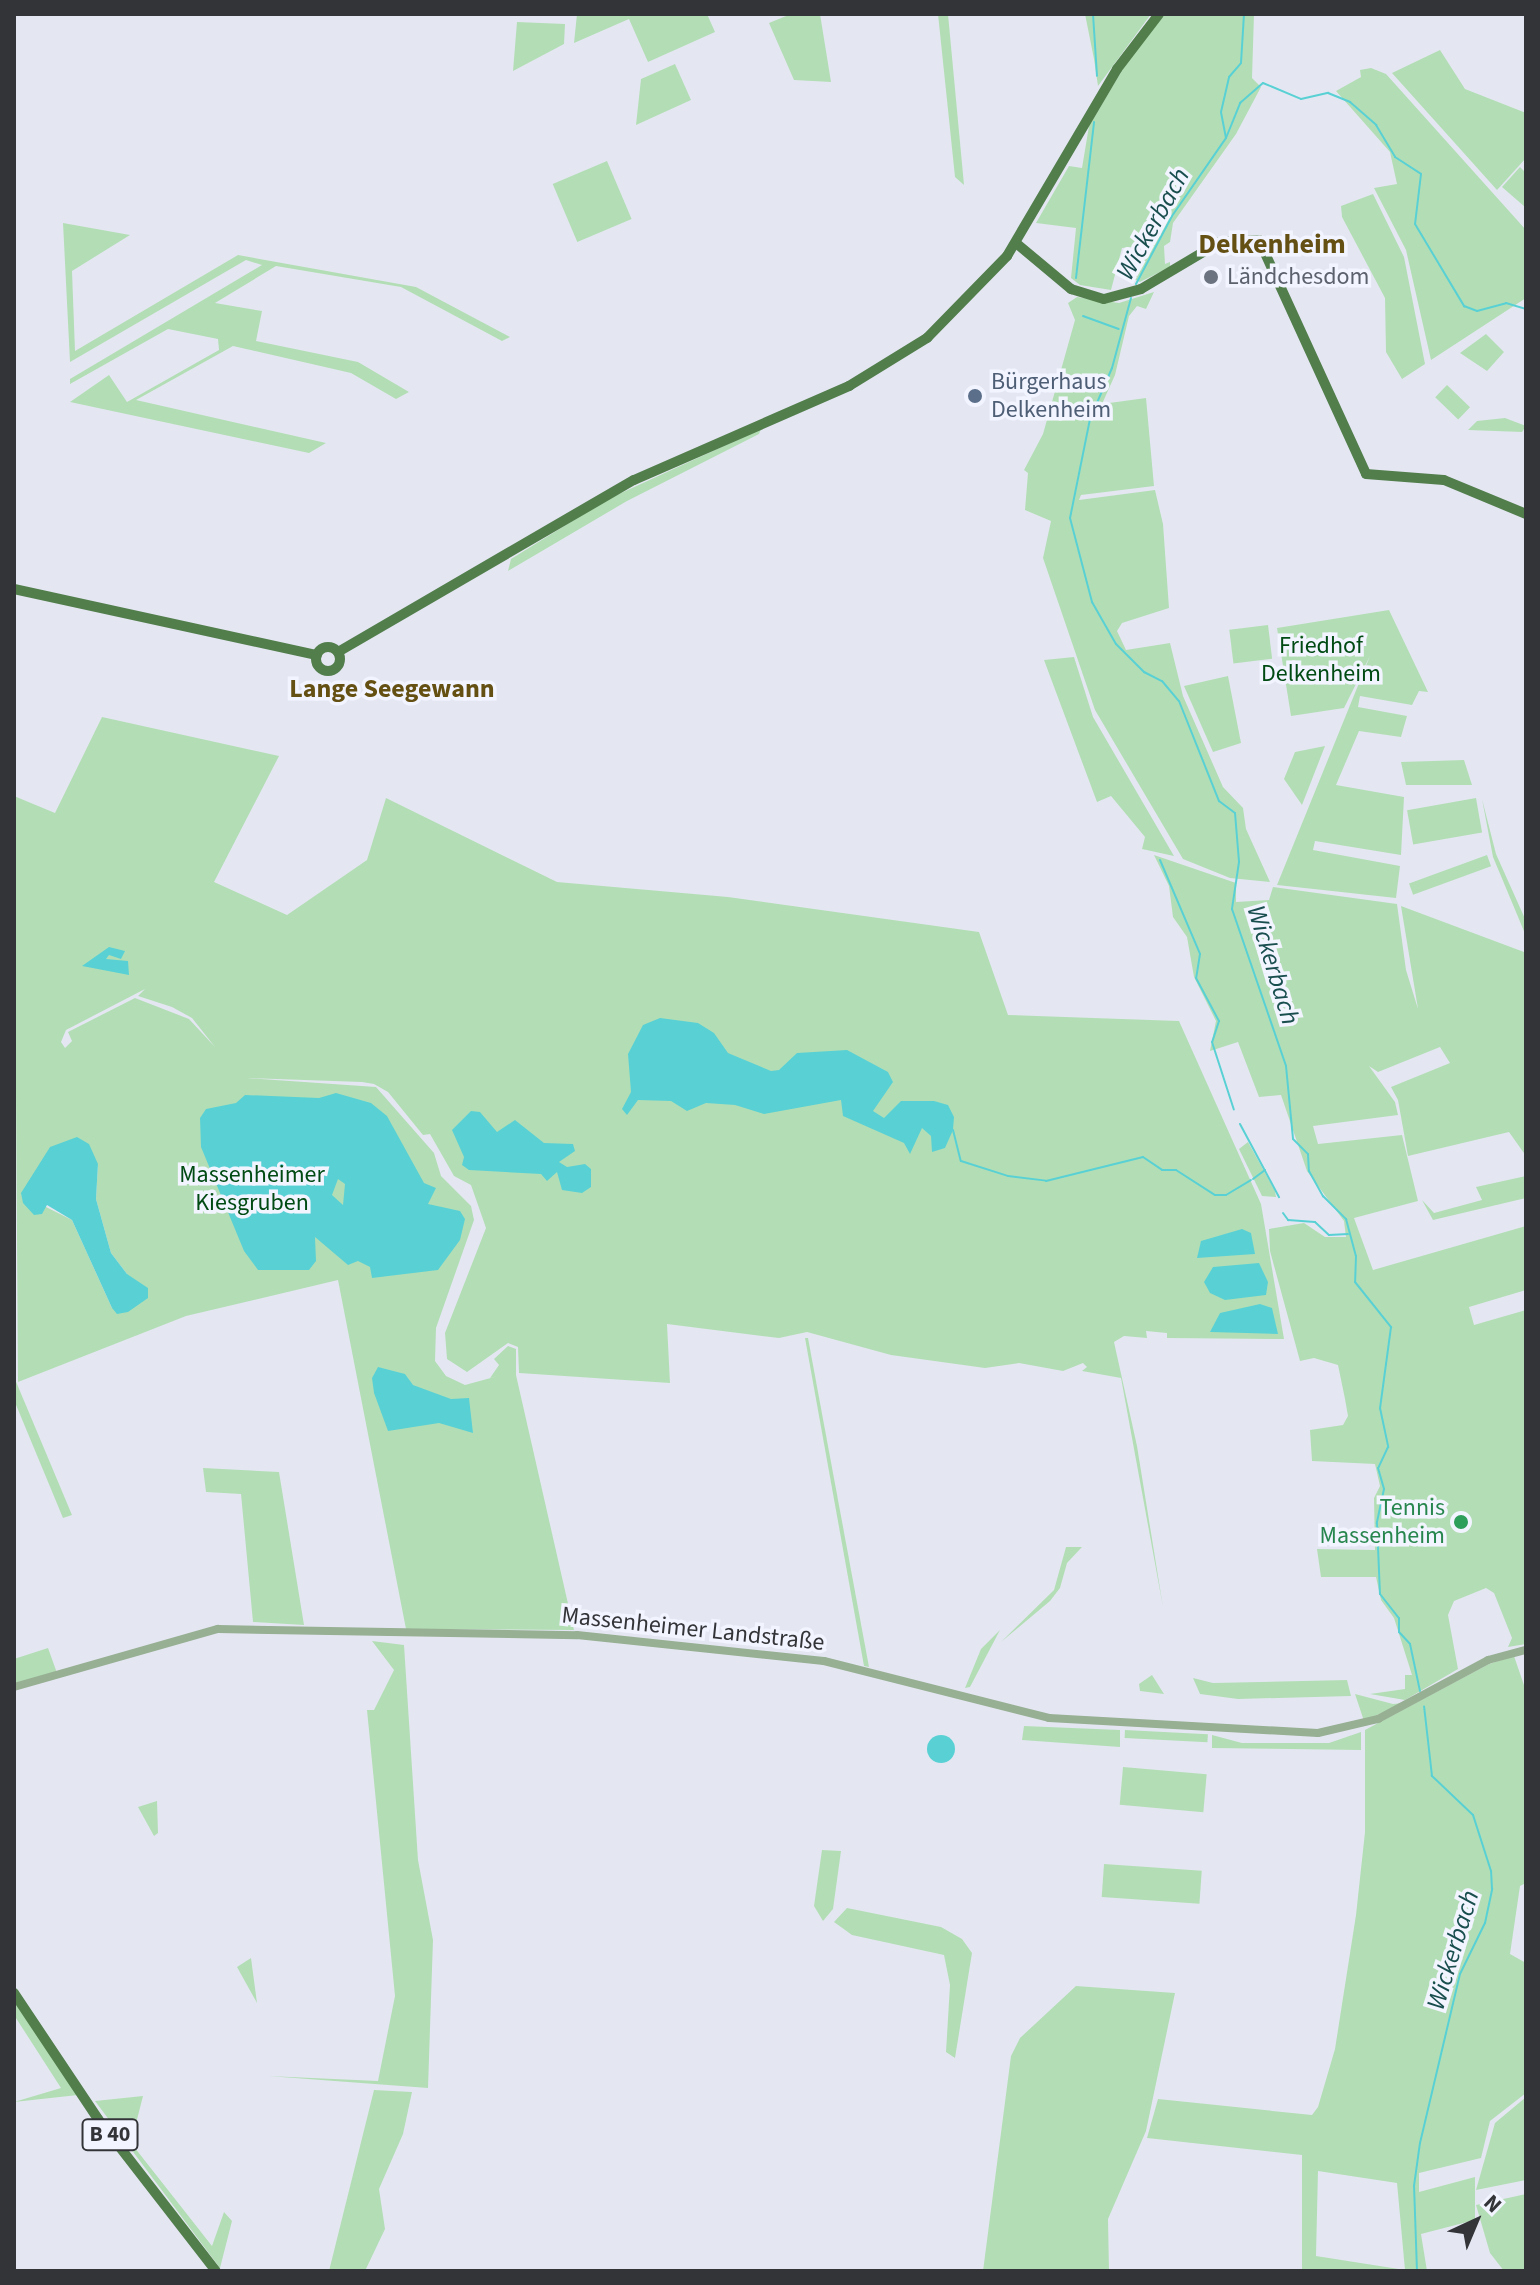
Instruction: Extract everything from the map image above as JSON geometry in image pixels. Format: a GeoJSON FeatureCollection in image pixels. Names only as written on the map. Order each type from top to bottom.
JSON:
{"type":"FeatureCollection","features":[{"type":"Feature","properties":{"kind":"main road"},"geometry":{"type":"LineString","coordinates":[[338,652],[340,662],[330,670],[318,666],[317,655],[324,647],[338,652],[634,480],[881,369],[950,319],[1018,240],[1117,69],[1159,14]]}},
{"type":"Feature","properties":{"kind":"main road"},"geometry":{"type":"LineString","coordinates":[[1018,240],[1028,253],[1086,295],[1124,296],[1215,244],[1252,238],[1265,246],[1366,474],[1444,480],[1526,514]]}},
{"type":"Feature","properties":{"kind":"main road"},"geometry":{"type":"LineString","coordinates":[[1018,240],[1042,264]]}},
{"type":"Feature","properties":{"kind":"main road"},"geometry":{"type":"LineString","coordinates":[[1007,256],[1028,253]]}},
{"type":"Feature","properties":{"kind":"main road"},"geometry":{"type":"LineString","coordinates":[[14,589],[317,655]]}},
{"type":"Feature","properties":{"kind":"main road","name":"B 40"},"geometry":{"type":"LineString","coordinates":[[14,1993],[98,2119],[216,2271]]}},
{"type":"Feature","properties":{"kind":"street","name":"Massenheimer Landstraße"},"geometry":{"type":"LineString","coordinates":[[14,1687],[182,1637],[252,1627],[577,1635],[824,1661],[1049,1718],[1270,1733],[1333,1732],[1363,1725],[1488,1660],[1526,1650]]}},
{"type":"Feature","properties":{"kind":"green space"},"geometry":{"type":"Polygon","coordinates":[[[577,14],[707,14],[715,32],[648,62],[629,19],[574,43],[577,14]]]}},
{"type":"Feature","properties":{"kind":"green space"},"geometry":{"type":"Polygon","coordinates":[[[791,14],[820,14],[831,82],[794,80],[769,23],[791,14]]]}},
{"type":"Feature","properties":{"kind":"green space"},"geometry":{"type":"Polygon","coordinates":[[[938,14],[948,14],[964,185],[955,177],[938,14]]]}},
{"type":"Feature","properties":{"kind":"green space"},"geometry":{"type":"Polygon","coordinates":[[[1085,14],[1151,14],[1098,86],[1094,59],[1085,14]]]}},
{"type":"Feature","properties":{"kind":"green space"},"geometry":{"type":"Polygon","coordinates":[[[1165,14],[1254,14],[1252,78],[1261,87],[1236,134],[1173,223],[1170,242],[1164,246],[1165,264],[1170,262],[1170,267],[1140,282],[1134,279],[1151,245],[1122,248],[1111,290],[1080,285],[1071,278],[1076,228],[1036,223],[1069,166],[1082,168],[1089,126],[1127,62],[1165,14]]]}},
{"type":"Feature","properties":{"kind":"green space"},"geometry":{"type":"Polygon","coordinates":[[[517,22],[565,24],[564,44],[513,71],[517,22]]]}},
{"type":"Feature","properties":{"kind":"green space"},"geometry":{"type":"Polygon","coordinates":[[[1440,50],[1465,89],[1526,113],[1526,158],[1497,190],[1392,73],[1440,50]]]}},
{"type":"Feature","properties":{"kind":"green space"},"geometry":{"type":"Polygon","coordinates":[[[675,64],[691,100],[636,125],[641,79],[675,64]]]}},
{"type":"Feature","properties":{"kind":"green space"},"geometry":{"type":"Polygon","coordinates":[[[1371,68],[1386,74],[1526,230],[1526,298],[1431,360],[1406,250],[1374,188],[1397,184],[1390,152],[1336,91],[1361,77],[1360,70],[1371,68]]]}},
{"type":"Feature","properties":{"kind":"green space"},"geometry":{"type":"Polygon","coordinates":[[[607,161],[632,219],[577,242],[553,184],[607,161]]]}},
{"type":"Feature","properties":{"kind":"green space"},"geometry":{"type":"Polygon","coordinates":[[[1520,167],[1526,173],[1525,207],[1502,187],[1520,167]]]}},
{"type":"Feature","properties":{"kind":"green space"},"geometry":{"type":"Polygon","coordinates":[[[1373,194],[1404,257],[1425,364],[1402,379],[1386,352],[1385,298],[1342,217],[1341,206],[1373,194]]]}},
{"type":"Feature","properties":{"kind":"green space"},"geometry":{"type":"Polygon","coordinates":[[[63,223],[130,235],[72,271],[75,351],[238,255],[416,287],[510,337],[502,341],[401,287],[276,266],[215,303],[262,311],[256,341],[358,362],[409,392],[396,399],[351,373],[233,346],[136,400],[326,443],[309,453],[70,402],[109,375],[127,402],[219,350],[218,339],[168,329],[70,384],[70,379],[262,265],[246,260],[70,362],[63,223]]]}},
{"type":"Feature","properties":{"kind":"green space"},"geometry":{"type":"Polygon","coordinates":[[[1154,292],[1146,309],[1137,306],[1129,316],[1115,375],[1102,404],[1146,398],[1154,486],[1081,495],[1079,500],[1155,490],[1163,524],[1169,608],[1122,623],[1117,631],[1126,650],[1170,643],[1183,696],[1223,787],[1243,808],[1246,829],[1270,882],[1230,878],[1183,859],[1095,710],[1043,558],[1051,521],[1025,510],[1028,473],[1024,470],[1043,434],[1075,320],[1068,303],[1077,297],[1119,303],[1154,292]]]}},
{"type":"Feature","properties":{"kind":"green space"},"geometry":{"type":"Polygon","coordinates":[[[1486,334],[1504,352],[1487,371],[1460,353],[1486,334]]]}},
{"type":"Feature","properties":{"kind":"green space"},"geometry":{"type":"Polygon","coordinates":[[[1447,385],[1470,407],[1458,419],[1435,397],[1447,385]]]}},
{"type":"Feature","properties":{"kind":"green space"},"geometry":{"type":"Polygon","coordinates":[[[1505,418],[1526,426],[1522,432],[1468,430],[1477,421],[1505,418]]]}},
{"type":"Feature","properties":{"kind":"green space"},"geometry":{"type":"Polygon","coordinates":[[[761,429],[759,434],[627,501],[508,571],[511,559],[608,499],[761,429]]]}},
{"type":"Feature","properties":{"kind":"green space","name":"Friedhof Delkenheim"},"geometry":{"type":"Polygon","coordinates":[[[1389,610],[1428,692],[1419,691],[1412,705],[1360,696],[1358,707],[1407,716],[1401,737],[1359,731],[1336,785],[1404,797],[1401,855],[1315,841],[1313,850],[1400,866],[1396,898],[1277,885],[1370,656],[1344,708],[1291,716],[1277,628],[1389,610]]]}},
{"type":"Feature","properties":{"kind":"green space"},"geometry":{"type":"Polygon","coordinates":[[[1268,625],[1272,659],[1233,663],[1229,630],[1268,625]]]}},
{"type":"Feature","properties":{"kind":"green space"},"geometry":{"type":"Polygon","coordinates":[[[1074,657],[1093,717],[1174,856],[1142,849],[1145,837],[1111,796],[1097,802],[1044,660],[1074,657]]]}},
{"type":"Feature","properties":{"kind":"green space"},"geometry":{"type":"Polygon","coordinates":[[[1228,676],[1241,743],[1213,752],[1184,686],[1228,676]]]}},
{"type":"Feature","properties":{"kind":"green space","name":"Massenheimer Kiesgruben"},"geometry":{"type":"Polygon","coordinates":[[[102,717],[279,756],[214,882],[287,915],[367,860],[386,798],[557,882],[728,897],[979,932],[1008,1015],[1179,1021],[1261,1204],[1284,1339],[1167,1338],[1167,1333],[1146,1331],[1147,1338],[1124,1336],[1114,1342],[1137,1446],[1163,1607],[1121,1378],[1082,1371],[1087,1367],[1083,1363],[1063,1371],[1019,1363],[985,1368],[891,1355],[807,1332],[779,1338],[667,1324],[670,1383],[519,1373],[518,1347],[508,1343],[467,1372],[447,1359],[445,1333],[486,1228],[471,1185],[454,1176],[430,1134],[423,1135],[388,1092],[374,1084],[247,1078],[376,1087],[434,1153],[441,1176],[471,1206],[474,1220],[436,1328],[435,1361],[446,1376],[465,1385],[498,1376],[490,1378],[499,1365],[494,1359],[508,1346],[516,1349],[516,1375],[574,1630],[406,1629],[338,1280],[186,1316],[18,1382],[14,796],[55,813],[102,717]],[[145,989],[66,1030],[61,1042],[65,1048],[72,1041],[68,1032],[135,998],[189,1019],[215,1047],[192,1018],[172,1007],[138,996],[145,989]],[[98,1164],[44,1206],[72,1220],[112,1308],[127,1274],[111,1253],[96,1199],[98,1164]]]}},
{"type":"Feature","properties":{"kind":"green space"},"geometry":{"type":"Polygon","coordinates":[[[1325,746],[1302,805],[1284,779],[1295,752],[1325,746]]]}},
{"type":"Feature","properties":{"kind":"green space"},"geometry":{"type":"Polygon","coordinates":[[[1464,760],[1472,785],[1406,785],[1401,762],[1464,760]]]}},
{"type":"Feature","properties":{"kind":"green space"},"geometry":{"type":"Polygon","coordinates":[[[1476,798],[1482,832],[1413,845],[1407,810],[1476,798]]]}},
{"type":"Feature","properties":{"kind":"green space"},"geometry":{"type":"Polygon","coordinates":[[[1482,799],[1496,854],[1526,921],[1526,936],[1493,857],[1482,799]]]}},
{"type":"Feature","properties":{"kind":"green space"},"geometry":{"type":"Polygon","coordinates":[[[1154,855],[1236,883],[1236,902],[1269,900],[1273,887],[1397,904],[1406,970],[1418,1009],[1401,906],[1524,952],[1526,1156],[1509,1132],[1408,1156],[1398,1100],[1391,1087],[1450,1063],[1440,1047],[1378,1072],[1369,1066],[1395,1102],[1398,1115],[1313,1126],[1318,1144],[1402,1135],[1418,1201],[1354,1218],[1373,1270],[1526,1226],[1526,1290],[1469,1307],[1474,1325],[1526,1310],[1526,1644],[1508,1647],[1512,1638],[1494,1593],[1486,1588],[1454,1601],[1448,1615],[1458,1669],[1405,1700],[1370,1694],[1405,1689],[1405,1675],[1412,1675],[1394,1618],[1381,1600],[1376,1577],[1321,1577],[1317,1549],[1375,1550],[1374,1498],[1380,1486],[1375,1464],[1312,1461],[1310,1430],[1343,1425],[1348,1416],[1345,1399],[1338,1365],[1314,1358],[1300,1361],[1270,1251],[1269,1229],[1304,1223],[1325,1237],[1346,1237],[1344,1221],[1307,1171],[1281,1095],[1259,1097],[1238,1042],[1210,1051],[1216,1021],[1194,977],[1187,937],[1173,917],[1169,886],[1154,855]]]}},
{"type":"Feature","properties":{"kind":"green space"},"geometry":{"type":"Polygon","coordinates":[[[1487,855],[1491,866],[1413,895],[1409,883],[1487,855]]]}},
{"type":"Feature","properties":{"kind":"green space"},"geometry":{"type":"Polygon","coordinates":[[[1248,1142],[1276,1197],[1262,1196],[1239,1149],[1248,1142]]]}},
{"type":"Feature","properties":{"kind":"green space"},"geometry":{"type":"Polygon","coordinates":[[[1526,1176],[1526,1198],[1433,1220],[1422,1200],[1434,1213],[1482,1200],[1476,1187],[1526,1176]]]}},
{"type":"Feature","properties":{"kind":"green space"},"geometry":{"type":"Polygon","coordinates":[[[805,1338],[808,1338],[869,1667],[864,1666],[805,1338]]]}},
{"type":"Feature","properties":{"kind":"green space"},"geometry":{"type":"Polygon","coordinates":[[[14,1377],[72,1515],[63,1518],[14,1400],[14,1377]]]}},
{"type":"Feature","properties":{"kind":"green space"},"geometry":{"type":"Polygon","coordinates":[[[203,1468],[279,1472],[304,1625],[253,1622],[241,1494],[206,1492],[203,1468]]]}},
{"type":"Feature","properties":{"kind":"green space"},"geometry":{"type":"Polygon","coordinates":[[[1066,1547],[1082,1547],[1067,1563],[1060,1588],[1050,1601],[1001,1642],[1054,1590],[1066,1547]]]}},
{"type":"Feature","properties":{"kind":"green space"},"geometry":{"type":"Polygon","coordinates":[[[1000,1630],[970,1687],[965,1688],[981,1649],[1000,1630]]]}},
{"type":"Feature","properties":{"kind":"green space"},"geometry":{"type":"Polygon","coordinates":[[[372,1641],[404,1645],[418,1860],[433,1940],[428,2088],[268,2076],[378,2081],[395,1996],[367,1710],[374,1710],[394,1670],[372,1641]]]}},
{"type":"Feature","properties":{"kind":"green space"},"geometry":{"type":"Polygon","coordinates":[[[48,1648],[57,1673],[14,1683],[14,1659],[48,1648]]]}},
{"type":"Feature","properties":{"kind":"green space"},"geometry":{"type":"Polygon","coordinates":[[[1514,1656],[1526,1691],[1526,1883],[1520,1886],[1510,1954],[1526,1963],[1526,2093],[1490,2121],[1481,2158],[1419,2173],[1419,2192],[1475,2177],[1475,2220],[1421,2234],[1427,2271],[1302,2271],[1302,2155],[1147,2138],[1158,2099],[1312,2115],[1318,2107],[1335,2049],[1356,1915],[1365,1832],[1365,1730],[1489,1664],[1514,1656]],[[1318,2171],[1316,2256],[1405,2270],[1397,2183],[1318,2171]]]}},
{"type":"Feature","properties":{"kind":"green space"},"geometry":{"type":"Polygon","coordinates":[[[1152,1675],[1164,1694],[1140,1691],[1139,1684],[1152,1675]]]}},
{"type":"Feature","properties":{"kind":"green space"},"geometry":{"type":"Polygon","coordinates":[[[1193,1678],[1213,1683],[1347,1680],[1351,1696],[1238,1699],[1200,1694],[1193,1678]]]}},
{"type":"Feature","properties":{"kind":"green space"},"geometry":{"type":"Polygon","coordinates":[[[1355,1694],[1393,1704],[1403,1703],[1364,1721],[1355,1694]]]}},
{"type":"Feature","properties":{"kind":"green space"},"geometry":{"type":"Polygon","coordinates":[[[1024,1726],[1120,1730],[1120,1747],[1022,1740],[1024,1726]]]}},
{"type":"Feature","properties":{"kind":"green space"},"geometry":{"type":"Polygon","coordinates":[[[1125,1730],[1208,1734],[1207,1742],[1125,1738],[1125,1730]]]}},
{"type":"Feature","properties":{"kind":"green space"},"geometry":{"type":"Polygon","coordinates":[[[1361,1732],[1361,1750],[1212,1748],[1212,1735],[1242,1743],[1329,1743],[1361,1732]]]}},
{"type":"Feature","properties":{"kind":"green space"},"geometry":{"type":"Polygon","coordinates":[[[1123,1767],[1207,1774],[1203,1812],[1120,1805],[1123,1767]]]}},
{"type":"Feature","properties":{"kind":"green space"},"geometry":{"type":"Polygon","coordinates":[[[157,1801],[158,1833],[154,1836],[138,1807],[157,1801]]]}},
{"type":"Feature","properties":{"kind":"green space"},"geometry":{"type":"Polygon","coordinates":[[[822,1850],[841,1851],[833,1909],[823,1921],[814,1906],[822,1850]]]}},
{"type":"Feature","properties":{"kind":"green space"},"geometry":{"type":"Polygon","coordinates":[[[1104,1864],[1202,1871],[1199,1904],[1102,1897],[1104,1864]]]}},
{"type":"Feature","properties":{"kind":"green space"},"geometry":{"type":"Polygon","coordinates":[[[847,1908],[941,1927],[962,1939],[972,1953],[955,2058],[946,2052],[950,1985],[944,1955],[852,1935],[834,1922],[847,1908]]]}},
{"type":"Feature","properties":{"kind":"green space"},"geometry":{"type":"Polygon","coordinates":[[[251,1958],[257,2003],[237,1967],[251,1958]]]}},
{"type":"Feature","properties":{"kind":"green space"},"geometry":{"type":"Polygon","coordinates":[[[1076,1986],[1175,1993],[1146,2131],[1108,2219],[1109,2271],[983,2271],[1011,2056],[1020,2038],[1076,1986]]]}},
{"type":"Feature","properties":{"kind":"green space"},"geometry":{"type":"Polygon","coordinates":[[[14,2000],[78,2095],[14,2102],[61,2088],[14,2015],[14,2000]]]}},
{"type":"Feature","properties":{"kind":"green space"},"geometry":{"type":"Polygon","coordinates":[[[374,2090],[412,2092],[403,2134],[379,2189],[385,2229],[365,2271],[329,2271],[374,2090]]]}},
{"type":"Feature","properties":{"kind":"green space"},"geometry":{"type":"Polygon","coordinates":[[[143,2096],[131,2143],[212,2246],[224,2212],[232,2221],[220,2268],[95,2101],[143,2096]]]}},
{"type":"Feature","properties":{"kind":"green space"},"geometry":{"type":"Polygon","coordinates":[[[1526,2097],[1526,2180],[1476,2190],[1495,2123],[1526,2097]]]}},
{"type":"Feature","properties":{"kind":"green space"},"geometry":{"type":"Polygon","coordinates":[[[1526,2194],[1526,2271],[1504,2271],[1490,2253],[1476,2205],[1526,2194]]]}},
{"type":"Feature","properties":{"kind":"water"},"geometry":{"type":"Polygon","coordinates":[[[109,947],[125,951],[121,959],[109,955],[106,959],[128,961],[129,975],[82,966],[109,947]]]}},
{"type":"Feature","properties":{"kind":"water"},"geometry":{"type":"Polygon","coordinates":[[[660,1018],[698,1023],[714,1033],[728,1053],[771,1071],[779,1070],[797,1053],[847,1050],[888,1072],[893,1082],[873,1111],[884,1118],[901,1101],[934,1101],[948,1105],[954,1117],[953,1130],[945,1148],[932,1152],[931,1136],[922,1128],[910,1154],[904,1143],[843,1116],[841,1100],[764,1114],[735,1105],[706,1103],[687,1111],[671,1101],[638,1100],[627,1115],[622,1109],[631,1092],[628,1054],[643,1025],[660,1018]]]}},
{"type":"Feature","properties":{"kind":"water"},"geometry":{"type":"Polygon","coordinates":[[[336,1093],[371,1103],[387,1116],[424,1183],[436,1188],[428,1204],[460,1211],[465,1219],[460,1240],[438,1270],[372,1278],[370,1267],[358,1261],[348,1265],[315,1237],[316,1261],[309,1270],[258,1270],[244,1251],[201,1147],[200,1118],[206,1109],[236,1103],[245,1095],[319,1098],[336,1093]],[[338,1179],[332,1195],[343,1205],[345,1184],[338,1179]]]}},
{"type":"Feature","properties":{"kind":"water"},"geometry":{"type":"Polygon","coordinates":[[[471,1111],[480,1112],[497,1132],[515,1120],[544,1143],[573,1144],[575,1151],[559,1162],[567,1167],[585,1164],[591,1169],[591,1187],[582,1193],[562,1190],[557,1172],[547,1181],[541,1174],[469,1170],[462,1165],[464,1157],[452,1130],[471,1111]]]}},
{"type":"Feature","properties":{"kind":"water"},"geometry":{"type":"Polygon","coordinates":[[[77,1137],[89,1144],[98,1164],[96,1199],[111,1253],[127,1274],[148,1288],[148,1298],[128,1312],[117,1314],[112,1308],[72,1220],[47,1205],[42,1214],[34,1215],[23,1203],[21,1193],[50,1147],[77,1137]]]}},
{"type":"Feature","properties":{"kind":"water"},"geometry":{"type":"Polygon","coordinates":[[[1242,1229],[1251,1233],[1255,1254],[1197,1258],[1201,1241],[1242,1229]]]}},
{"type":"Feature","properties":{"kind":"water"},"geometry":{"type":"Polygon","coordinates":[[[1259,1263],[1268,1282],[1266,1295],[1225,1300],[1210,1293],[1204,1282],[1213,1267],[1259,1263]]]}},
{"type":"Feature","properties":{"kind":"water"},"geometry":{"type":"Polygon","coordinates":[[[1260,1304],[1272,1308],[1278,1334],[1210,1332],[1220,1313],[1260,1304]]]}},
{"type":"Feature","properties":{"kind":"water"},"geometry":{"type":"Polygon","coordinates":[[[378,1367],[405,1374],[413,1385],[451,1399],[469,1398],[473,1433],[439,1423],[388,1431],[374,1393],[372,1378],[378,1367]]]}},
{"type":"Feature","properties":{"kind":"water"},"geometry":{"type":"Polygon","coordinates":[[[941,1735],[951,1739],[955,1749],[951,1759],[941,1763],[931,1759],[927,1749],[931,1739],[941,1735]]]}},
{"type":"Feature","properties":{"kind":"waterway"},"geometry":{"type":"LineString","coordinates":[[1093,14],[1097,76]]}},
{"type":"Feature","properties":{"kind":"waterway"},"geometry":{"type":"LineString","coordinates":[[1226,138],[1221,112],[1229,77],[1241,63],[1244,14]]}},
{"type":"Feature","properties":{"kind":"waterway","name":"Wickerbach"},"geometry":{"type":"LineString","coordinates":[[1136,284],[1172,216],[1226,138],[1240,103],[1263,83],[1301,99],[1328,93],[1350,102],[1376,125],[1395,157],[1421,174],[1415,224],[1464,306],[1477,311],[1506,303],[1526,309]]}},
{"type":"Feature","properties":{"kind":"waterway"},"geometry":{"type":"LineString","coordinates":[[1076,278],[1094,122]]}},
{"type":"Feature","properties":{"kind":"waterway","name":"Wickerbach"},"geometry":{"type":"LineString","coordinates":[[1131,298],[1112,368],[1090,419],[1070,518],[1092,602],[1116,644],[1144,672],[1162,681],[1179,701],[1219,801],[1235,813],[1239,862],[1232,909],[1286,1066],[1293,1139],[1308,1154],[1309,1171],[1323,1196],[1346,1219],[1356,1256],[1355,1282],[1391,1327],[1380,1408],[1388,1447],[1378,1468],[1384,1489],[1377,1523],[1380,1594],[1399,1618],[1399,1632],[1410,1644],[1420,1691]]}},
{"type":"Feature","properties":{"kind":"waterway"},"geometry":{"type":"LineString","coordinates":[[1083,316],[1119,329]]}},
{"type":"Feature","properties":{"kind":"waterway"},"geometry":{"type":"LineString","coordinates":[[1160,860],[1200,954],[1196,978],[1219,1021],[1212,1042],[1234,1110]]}},
{"type":"Feature","properties":{"kind":"waterway"},"geometry":{"type":"LineString","coordinates":[[1240,1124],[1279,1197]]}},
{"type":"Feature","properties":{"kind":"waterway"},"geometry":{"type":"LineString","coordinates":[[953,1130],[961,1161],[1008,1176],[1046,1181],[1143,1157],[1162,1170],[1176,1170],[1215,1195],[1226,1195],[1251,1180]]}},
{"type":"Feature","properties":{"kind":"waterway"},"geometry":{"type":"LineString","coordinates":[[1253,1179],[1265,1170]]}},
{"type":"Feature","properties":{"kind":"waterway"},"geometry":{"type":"LineString","coordinates":[[1283,1213],[1288,1220],[1315,1222],[1329,1235],[1348,1234]]}},
{"type":"Feature","properties":{"kind":"waterway","name":"Wickerbach"},"geometry":{"type":"LineString","coordinates":[[1417,2271],[1414,2186],[1420,2143],[1460,1974],[1485,1923],[1492,1889],[1491,1871],[1473,1815],[1432,1776],[1424,1706]]}},
{"type":"Feature","properties":{"kind":"place","name":"Ländchesdom"},"geometry":{"type":"Point","coordinates":[1211,277]}},
{"type":"Feature","properties":{"kind":"place","name":"Bürgerhaus Delkenheim"},"geometry":{"type":"Point","coordinates":[975,396]}},
{"type":"Feature","properties":{"kind":"place","name":"Tennis Massenheim"},"geometry":{"type":"Point","coordinates":[1461,1522]}},
{"type":"Feature","properties":{"kind":"district","name":"Delkenheim"},"geometry":{"type":"Point","coordinates":[1272,244]}},
{"type":"Feature","properties":{"kind":"district","name":"Lange Seegewann"},"geometry":{"type":"Point","coordinates":[392,689]}}]}
